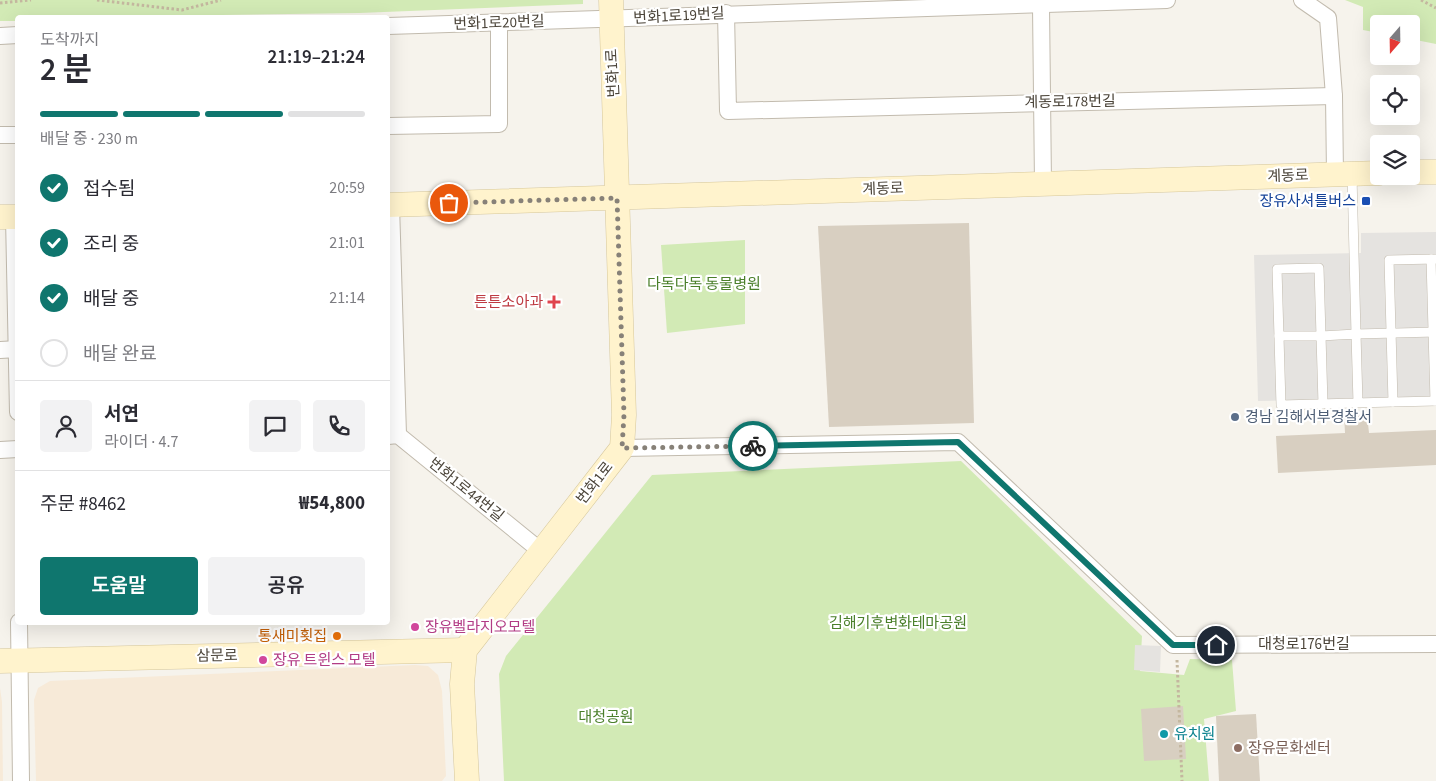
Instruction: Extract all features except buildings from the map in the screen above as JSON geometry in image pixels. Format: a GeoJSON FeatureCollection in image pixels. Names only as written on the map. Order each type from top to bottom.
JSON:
{"type":"FeatureCollection","features":[{"type":"Feature","properties":{"kind":"street","name":"번화1로19번길"},"geometry":{"type":"LineString","coordinates":[[611,10],[726,13],[1041,6],[1167,0]]}},
{"type":"Feature","properties":{"kind":"street"},"geometry":{"type":"LineString","coordinates":[[1302,0],[1328,18],[1334,96],[1344,175]]}},
{"type":"Feature","properties":{"kind":"street"},"geometry":{"type":"LineString","coordinates":[[1041,6],[1043,184]]}},
{"type":"Feature","properties":{"kind":"street","name":"번화1로20번길"},"geometry":{"type":"LineString","coordinates":[[390,26],[499,23],[611,10]]}},
{"type":"Feature","properties":{"kind":"street","name":"번화1로"},"geometry":{"type":"LineString","coordinates":[[465,650],[622,448],[624,415],[611,10]]}},
{"type":"Feature","properties":{"kind":"street","name":"계동로178번길"},"geometry":{"type":"LineString","coordinates":[[726,13],[728,111],[1334,96]]}},
{"type":"Feature","properties":{"kind":"street"},"geometry":{"type":"LineString","coordinates":[[390,126],[499,124],[499,23]]}},
{"type":"Feature","properties":{"kind":"street"},"geometry":{"type":"LineString","coordinates":[[0,36],[15,35]]}},
{"type":"Feature","properties":{"kind":"street"},"geometry":{"type":"LineString","coordinates":[[0,135],[15,135]]}},
{"type":"Feature","properties":{"kind":"street"},"geometry":{"type":"LineString","coordinates":[[1420,172],[1436,172]]}},
{"type":"Feature","properties":{"kind":"street","name":"계동로"},"geometry":{"type":"LineString","coordinates":[[390,205],[1370,174]]}},
{"type":"Feature","properties":{"kind":"street"},"geometry":{"type":"LineString","coordinates":[[10,217],[11,349],[15,385]]}},
{"type":"Feature","properties":{"kind":"street"},"geometry":{"type":"LineString","coordinates":[[390,248],[393,435]]}},
{"type":"Feature","properties":{"kind":"street","name":"번화1로44번길"},"geometry":{"type":"LineString","coordinates":[[393,435],[542,552]]}},
{"type":"Feature","properties":{"kind":"street"},"geometry":{"type":"LineString","coordinates":[[622,448],[958,442],[1173,645],[1176,645]]}},
{"type":"Feature","properties":{"kind":"street"},"geometry":{"type":"LineString","coordinates":[[0,450],[15,449]]}},
{"type":"Feature","properties":{"kind":"street"},"geometry":{"type":"LineString","coordinates":[[17,625],[10,661],[21,781]]}},
{"type":"Feature","properties":{"kind":"street","name":"대청로176번길"},"geometry":{"type":"LineString","coordinates":[[1176,645],[1436,644]]}},
{"type":"Feature","properties":{"kind":"street"},"geometry":{"type":"LineString","coordinates":[[465,650],[462,684],[467,781]]}},
{"type":"Feature","properties":{"kind":"street","name":"삼문로"},"geometry":{"type":"LineString","coordinates":[[10,661],[465,650]]}},
{"type":"Feature","properties":{"kind":"lane"},"geometry":{"type":"LineString","coordinates":[[1344,175],[1356,334],[1358,403]]}},
{"type":"Feature","properties":{"kind":"lane"},"geometry":{"type":"LineString","coordinates":[[1323,404],[1319,268],[1277,269],[1281,405],[1323,404],[1393,402],[1436,401],[1434,259],[1389,260],[1393,402]]}},
{"type":"Feature","properties":{"kind":"lane"},"geometry":{"type":"LineString","coordinates":[[1279,336],[1435,332]]}},
{"type":"Feature","properties":{"kind":"path"},"geometry":{"type":"LineString","coordinates":[[0,3],[31,0]]}},
{"type":"Feature","properties":{"kind":"path"},"geometry":{"type":"LineString","coordinates":[[97,0],[182,10],[221,0]]}},
{"type":"Feature","properties":{"kind":"path"},"geometry":{"type":"LineString","coordinates":[[1421,0],[1436,8]]}},
{"type":"Feature","properties":{"kind":"path"},"geometry":{"type":"LineString","coordinates":[[1176,645],[1182,781]]}},
{"type":"Feature","properties":{"kind":"shaded area"},"geometry":{"type":"Polygon","coordinates":[[[1436,232],[1436,397],[1258,401],[1254,255],[1361,253],[1361,233],[1436,232]]]}},
{"type":"Feature","properties":{"kind":"shaded area"},"geometry":{"type":"Polygon","coordinates":[[[1135,645],[1161,646],[1160,672],[1134,670],[1135,645]]]}},
{"type":"Feature","properties":{"kind":"shaded area"},"geometry":{"type":"Polygon","coordinates":[[[415,665],[428,666],[438,675],[442,691],[446,776],[442,781],[36,781],[34,700],[38,688],[50,681],[415,665]]]}},
{"type":"Feature","properties":{"kind":"shaded area"},"geometry":{"type":"Polygon","coordinates":[[[0,688],[2,702],[3,781],[0,781],[0,688]]]}},
{"type":"Feature","properties":{"kind":"green space"},"geometry":{"type":"Polygon","coordinates":[[[0,0],[583,0],[583,4],[359,13],[15,15],[15,21],[0,21],[0,0]]]}},
{"type":"Feature","properties":{"kind":"green space"},"geometry":{"type":"Polygon","coordinates":[[[1345,0],[1436,0],[1436,44],[1420,41],[1420,15],[1370,15],[1370,31],[1363,30],[1363,7],[1345,0]]]}},
{"type":"Feature","properties":{"kind":"green space","name":"다독다독 동물병원"},"geometry":{"type":"Polygon","coordinates":[[[745,240],[745,324],[667,333],[661,245],[745,240]]]}},
{"type":"Feature","properties":{"kind":"green space","name":"김해기후변화테마공원"},"geometry":{"type":"Polygon","coordinates":[[[961,461],[1142,636],[1140,671],[1184,675],[1190,659],[1232,660],[1236,711],[1204,719],[1209,781],[504,781],[499,674],[506,656],[652,475],[961,461]]]}},
{"type":"Feature","properties":{"kind":"way so far"},"geometry":{"type":"LineString","coordinates":[[449,203],[617,198],[624,415],[622,448],[655,449],[753,446]]}},
{"type":"Feature","properties":{"kind":"place","name":"장유사셔틀버스"},"geometry":{"type":"Point","coordinates":[1366,201]}},
{"type":"Feature","properties":{"kind":"place","name":"튼튼소아과"},"geometry":{"type":"Point","coordinates":[554,302]}},
{"type":"Feature","properties":{"kind":"place","name":"경남 김해서부경찰서"},"geometry":{"type":"Point","coordinates":[1235,417]}},
{"type":"Feature","properties":{"kind":"place","name":"장유벨라지오모텔"},"geometry":{"type":"Point","coordinates":[415,627]}},
{"type":"Feature","properties":{"kind":"place","name":"통새미횟집"},"geometry":{"type":"Point","coordinates":[337,636]}},
{"type":"Feature","properties":{"kind":"place","name":"장유 트윈스 모텔"},"geometry":{"type":"Point","coordinates":[263,660]}},
{"type":"Feature","properties":{"kind":"place","name":"유치원"},"geometry":{"type":"Point","coordinates":[1164,734]}},
{"type":"Feature","properties":{"kind":"place","name":"장유문화센터"},"geometry":{"type":"Point","coordinates":[1238,748]}},
{"type":"Feature","properties":{"kind":"route"},"geometry":{"type":"LineString","coordinates":[[753,446],[958,442],[1173,645],[1216,645]]}},
{"type":"Feature","properties":{"kind":"park label","name":"대청공원"},"geometry":{"type":"Point","coordinates":[606,717]}}]}
